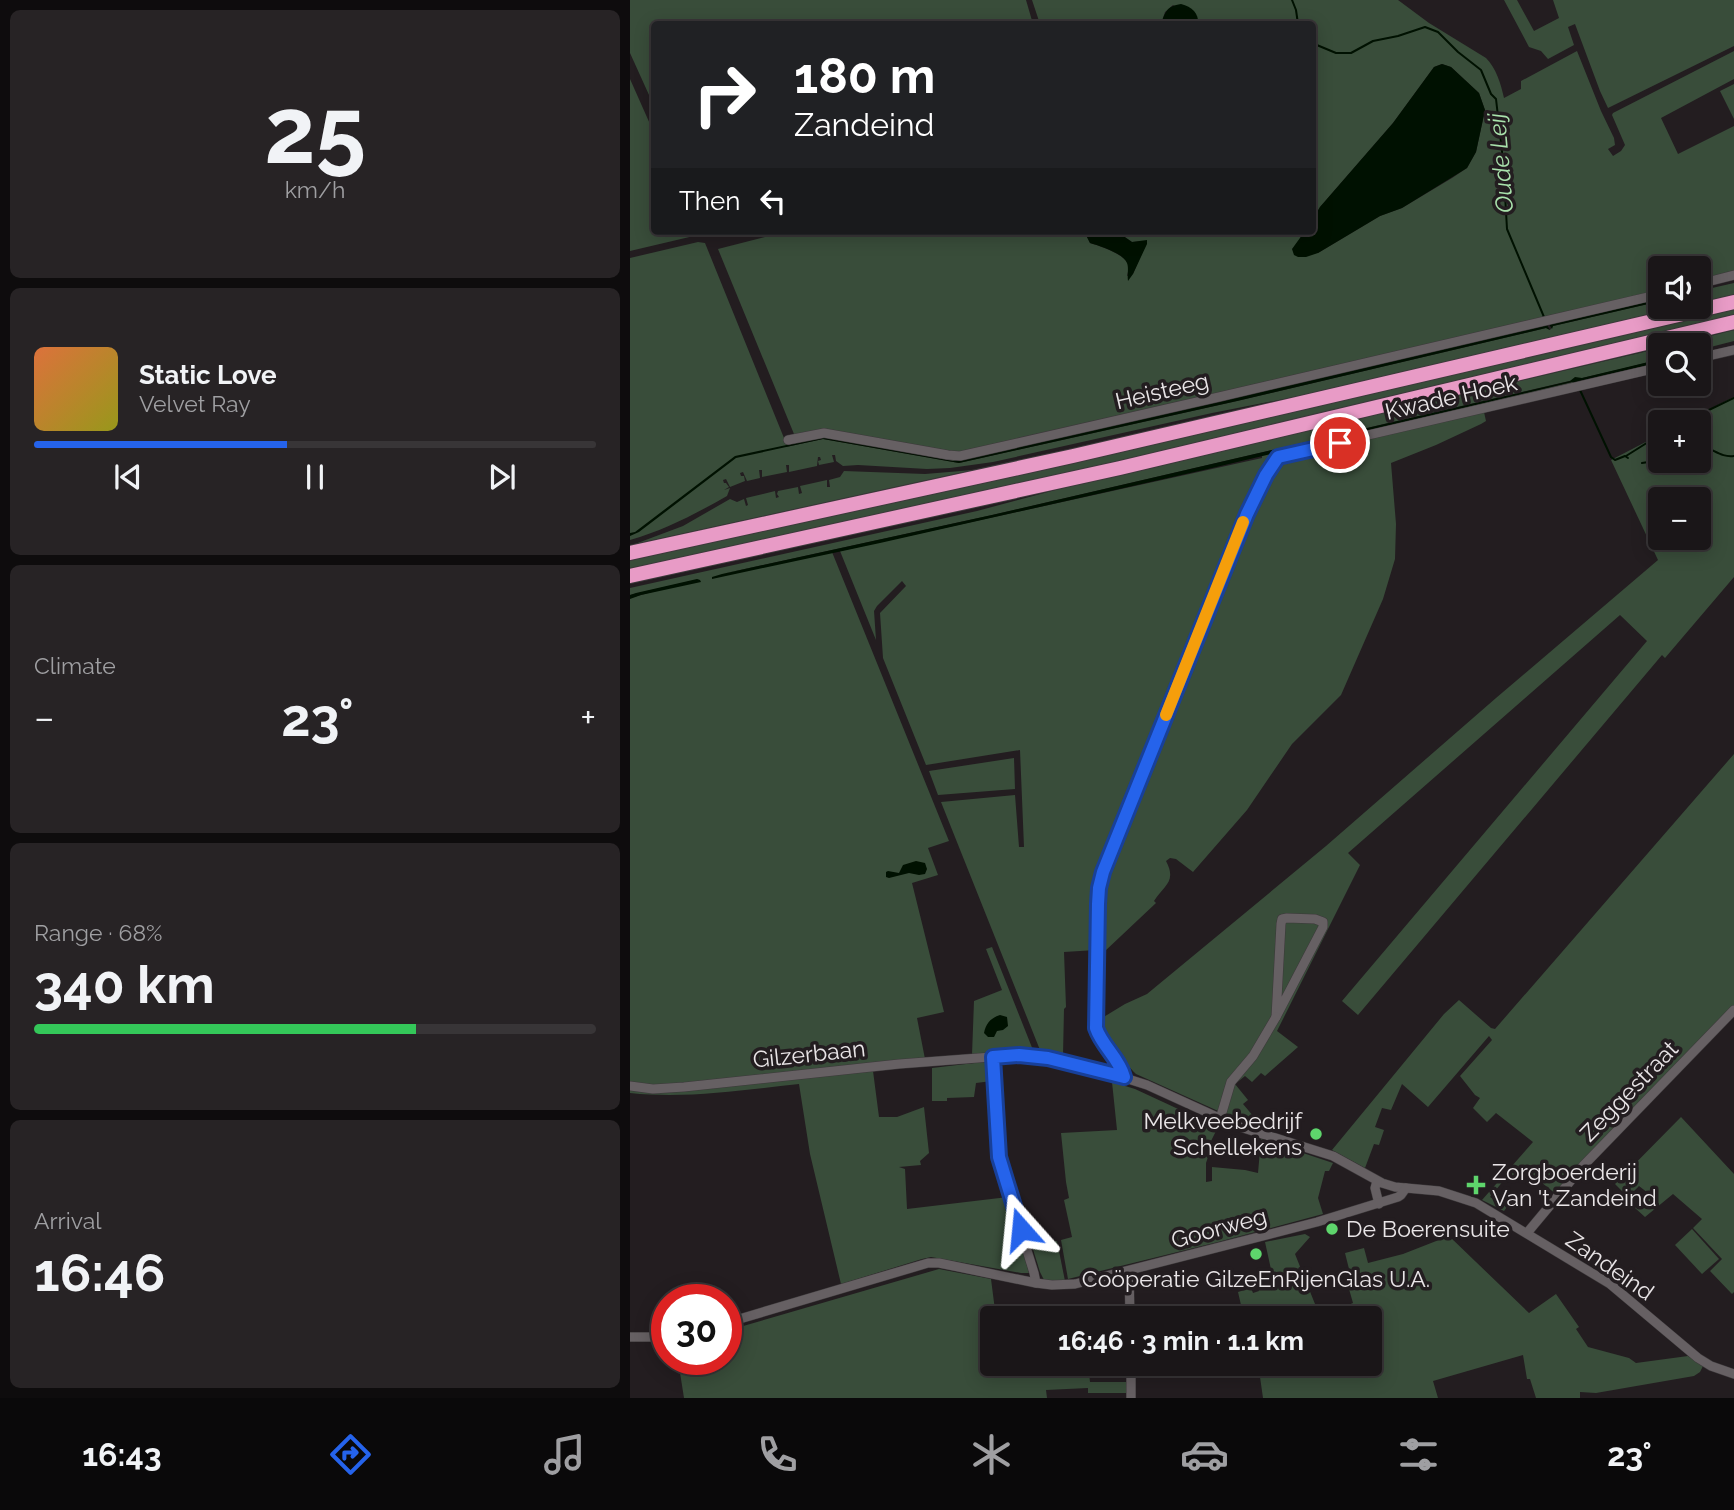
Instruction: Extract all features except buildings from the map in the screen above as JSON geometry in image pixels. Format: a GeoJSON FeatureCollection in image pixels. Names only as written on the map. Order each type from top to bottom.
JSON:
{"type":"FeatureCollection","features":[{"type":"Feature","properties":{"kind":"highway"},"geometry":{"type":"LineString","coordinates":[[630,553],[1073,456],[1734,302]]}},
{"type":"Feature","properties":{"kind":"highway"},"geometry":{"type":"LineString","coordinates":[[630,576],[1120,468],[1734,322]]}},
{"type":"Feature","properties":{"kind":"street"},"geometry":{"type":"LineString","coordinates":[[1711,281],[1734,275]]}},
{"type":"Feature","properties":{"kind":"street","name":"Heisteeg"},"geometry":{"type":"LineString","coordinates":[[788,440],[824,433],[960,456],[1648,297]]}},
{"type":"Feature","properties":{"kind":"street"},"geometry":{"type":"LineString","coordinates":[[1711,355],[1734,350]]}},
{"type":"Feature","properties":{"kind":"street","name":"Kwade Hoek"},"geometry":{"type":"LineString","coordinates":[[1124,1077],[1122,1069],[1096,1028],[1100,881],[1247,514],[1274,461],[1282,456],[1648,371]]}},
{"type":"Feature","properties":{"kind":"street"},"geometry":{"type":"LineString","coordinates":[[1220,1119],[1231,1082],[1253,1056],[1276,1017],[1323,928],[1323,922],[1315,919],[1282,919],[1276,1017]]}},
{"type":"Feature","properties":{"kind":"street","name":"Zeggestraat"},"geometry":{"type":"LineString","coordinates":[[1527,1233],[1583,1166],[1734,1010]]}},
{"type":"Feature","properties":{"kind":"street","name":"Zandeind"},"geometry":{"type":"LineString","coordinates":[[993,1057],[1019,1055],[1048,1058],[1124,1077],[1249,1130],[1333,1156],[1377,1181],[1406,1188],[1440,1191],[1468,1199],[1617,1289],[1698,1358],[1734,1374]]}},
{"type":"Feature","properties":{"kind":"street"},"geometry":{"type":"LineString","coordinates":[[993,1057],[999,1157],[1036,1283]]}},
{"type":"Feature","properties":{"kind":"street","name":"Gilzerbaan"},"geometry":{"type":"LineString","coordinates":[[630,1086],[653,1089],[684,1087],[899,1064],[993,1057]]}},
{"type":"Feature","properties":{"kind":"street"},"geometry":{"type":"LineString","coordinates":[[1377,1181],[1375,1188],[1379,1204]]}},
{"type":"Feature","properties":{"kind":"street","name":"Goorweg"},"geometry":{"type":"LineString","coordinates":[[742,1318],[928,1263],[1036,1283],[1063,1285],[1129,1271],[1295,1228],[1379,1204],[1398,1197],[1406,1188]]}},
{"type":"Feature","properties":{"kind":"street"},"geometry":{"type":"LineString","coordinates":[[1129,1271],[1130,1306]]}},
{"type":"Feature","properties":{"kind":"street"},"geometry":{"type":"LineString","coordinates":[[630,1337],[651,1337]]}},
{"type":"Feature","properties":{"kind":"street"},"geometry":{"type":"LineString","coordinates":[[1131,1376],[1131,1398]]}},
{"type":"Feature","properties":{"kind":"green space"},"geometry":{"type":"Polygon","coordinates":[[[630,0],[1026,0],[1032,21],[651,21],[651,99],[630,53],[630,0]]]}},
{"type":"Feature","properties":{"kind":"green space"},"geometry":{"type":"Polygon","coordinates":[[[1032,0],[1398,0],[1429,23],[1486,58],[1498,76],[1504,98],[1521,89],[1521,81],[1577,51],[1614,138],[1615,145],[1608,149],[1613,156],[1625,145],[1613,113],[1734,51],[1734,79],[1661,118],[1678,154],[1734,126],[1734,273],[1711,279],[1711,256],[1648,256],[1648,295],[958,454],[794,434],[718,249],[773,235],[1086,235],[1090,243],[1126,260],[1127,276],[1133,274],[1147,241],[1132,242],[1122,235],[1302,235],[1300,239],[1318,253],[1452,178],[1467,168],[1476,152],[1485,110],[1479,93],[1451,67],[1442,64],[1434,67],[1393,123],[1316,214],[1316,21],[1199,21],[1173,5],[1165,12],[1162,21],[1039,21],[1032,0]]]}},
{"type":"Feature","properties":{"kind":"green space"},"geometry":{"type":"Polygon","coordinates":[[[1504,0],[1517,0],[1534,31],[1559,18],[1553,0],[1734,0],[1734,46],[1608,108],[1575,24],[1568,27],[1574,45],[1548,59],[1541,51],[1529,47],[1504,0]]]}},
{"type":"Feature","properties":{"kind":"green space"},"geometry":{"type":"Polygon","coordinates":[[[630,79],[651,126],[651,235],[698,235],[630,251],[630,79]]]}},
{"type":"Feature","properties":{"kind":"green space"},"geometry":{"type":"Polygon","coordinates":[[[1734,84],[1734,119],[1720,91],[1734,84]]]}},
{"type":"Feature","properties":{"kind":"green space"},"geometry":{"type":"Polygon","coordinates":[[[698,242],[705,243],[786,439],[820,435],[955,458],[1275,388],[953,461],[824,437],[785,446],[823,439],[959,463],[1546,328],[1550,330],[1553,326],[1648,304],[1648,315],[1310,394],[993,462],[927,469],[843,466],[836,461],[835,455],[832,455],[834,462],[819,465],[818,461],[821,460],[818,457],[817,466],[789,472],[789,465],[786,465],[787,472],[762,477],[762,470],[759,470],[760,478],[747,481],[743,472],[740,473],[745,481],[730,487],[726,479],[723,480],[729,487],[724,490],[730,488],[727,496],[680,521],[630,540],[630,258],[698,242]]]}},
{"type":"Feature","properties":{"kind":"green space"},"geometry":{"type":"Polygon","coordinates":[[[1734,283],[1734,295],[1711,300],[1711,288],[1734,283]]]}},
{"type":"Feature","properties":{"kind":"green space"},"geometry":{"type":"Polygon","coordinates":[[[1734,307],[1734,318],[1670,333],[1648,333],[1648,338],[1164,452],[630,571],[630,559],[1681,319],[1711,319],[1711,312],[1734,307]]]}},
{"type":"Feature","properties":{"kind":"green space"},"geometry":{"type":"Polygon","coordinates":[[[1734,330],[1734,341],[1711,347],[1711,336],[1734,330]]]}},
{"type":"Feature","properties":{"kind":"green space"},"geometry":{"type":"Polygon","coordinates":[[[1648,351],[1648,362],[1621,369],[992,515],[722,574],[832,552],[949,841],[928,848],[938,875],[912,883],[944,1012],[917,1018],[925,1059],[660,1086],[630,1083],[630,598],[700,579],[630,595],[630,588],[977,511],[1078,484],[1648,351]]]}},
{"type":"Feature","properties":{"kind":"green space"},"geometry":{"type":"Polygon","coordinates":[[[1573,382],[1576,384],[1272,459],[1265,466],[1254,486],[1100,870],[1096,950],[1064,952],[1066,1007],[1063,1056],[1040,1050],[941,802],[1015,795],[1019,847],[1024,847],[1020,750],[926,765],[883,658],[880,613],[906,586],[902,581],[874,611],[876,640],[840,551],[1262,458],[1262,455],[1573,382]]]}},
{"type":"Feature","properties":{"kind":"green space"},"geometry":{"type":"Polygon","coordinates":[[[1734,397],[1734,577],[1665,658],[1662,655],[1358,1015],[1342,1001],[1647,641],[1620,615],[1348,853],[1360,865],[1277,1031],[1298,1047],[1265,1076],[1261,1073],[1252,1082],[1245,1076],[1235,1084],[1248,1100],[1243,1104],[1254,1117],[1247,1124],[1136,1074],[1109,1040],[1102,1018],[1147,994],[1326,846],[1658,560],[1653,550],[1711,550],[1711,487],[1648,487],[1648,539],[1611,460],[1648,441],[1648,473],[1711,473],[1711,410],[1707,410],[1734,397]]]}},
{"type":"Feature","properties":{"kind":"green space"},"geometry":{"type":"Polygon","coordinates":[[[1484,412],[1486,421],[1481,424],[1391,463],[1396,524],[1395,559],[1383,599],[1341,695],[1292,744],[1247,810],[1193,872],[1176,859],[1170,858],[1166,861],[1170,879],[1154,901],[1156,903],[1104,952],[1107,875],[1253,512],[1270,477],[1286,459],[1484,412]]]}},
{"type":"Feature","properties":{"kind":"green space"},"geometry":{"type":"Polygon","coordinates":[[[973,470],[635,544],[683,526],[730,499],[737,502],[744,499],[746,506],[746,498],[775,491],[776,498],[779,497],[778,491],[798,487],[799,494],[802,493],[800,486],[827,480],[827,487],[830,487],[829,480],[840,477],[844,471],[925,474],[973,470]]]}},
{"type":"Feature","properties":{"kind":"green space"},"geometry":{"type":"Polygon","coordinates":[[[1734,754],[1734,1007],[1556,1194],[1527,1171],[1516,1178],[1509,1174],[1490,1197],[1507,1207],[1504,1211],[1482,1200],[1533,1142],[1496,1113],[1487,1122],[1473,1108],[1480,1098],[1460,1076],[1492,1040],[1489,1036],[1428,1107],[1402,1084],[1391,1110],[1382,1108],[1375,1127],[1384,1130],[1379,1145],[1374,1144],[1365,1168],[1332,1150],[1444,1014],[1459,1000],[1495,1029],[1734,754]]]}},
{"type":"Feature","properties":{"kind":"green space"},"geometry":{"type":"Polygon","coordinates":[[[1014,758],[1015,789],[938,795],[929,771],[1014,758]]]}},
{"type":"Feature","properties":{"kind":"green space"},"geometry":{"type":"Polygon","coordinates":[[[992,947],[1033,1050],[972,1055],[974,1001],[1002,990],[986,949],[992,947]]]}},
{"type":"Feature","properties":{"kind":"green space"},"geometry":{"type":"Polygon","coordinates":[[[983,1062],[991,1065],[992,1081],[976,1083],[974,1097],[932,1101],[932,1068],[983,1062]]]}},
{"type":"Feature","properties":{"kind":"green space"},"geometry":{"type":"Polygon","coordinates":[[[873,1071],[879,1117],[897,1117],[924,1107],[929,1153],[920,1161],[921,1165],[899,1167],[905,1169],[907,1209],[1008,1197],[1029,1273],[931,1257],[841,1284],[810,1154],[799,1084],[693,1094],[630,1093],[630,1090],[873,1071]]]}},
{"type":"Feature","properties":{"kind":"green space"},"geometry":{"type":"Polygon","coordinates":[[[1112,1082],[1135,1089],[1217,1127],[1211,1141],[1205,1144],[1176,1136],[1172,1146],[1208,1157],[1206,1182],[1212,1181],[1212,1167],[1258,1173],[1261,1139],[1333,1163],[1329,1171],[1325,1171],[1318,1198],[1323,1214],[1068,1279],[1061,1240],[1072,1237],[1064,1200],[1069,1198],[1061,1133],[1117,1130],[1112,1082]]]}},
{"type":"Feature","properties":{"kind":"green space"},"geometry":{"type":"Polygon","coordinates":[[[1681,1117],[1734,1174],[1732,1294],[1710,1271],[1722,1259],[1693,1228],[1702,1219],[1673,1194],[1645,1217],[1635,1208],[1648,1193],[1639,1186],[1628,1197],[1615,1184],[1681,1117]]]}},
{"type":"Feature","properties":{"kind":"green space"},"geometry":{"type":"Polygon","coordinates":[[[1692,1229],[1719,1259],[1702,1274],[1675,1245],[1692,1229]]]}},
{"type":"Feature","properties":{"kind":"green space"},"geometry":{"type":"Polygon","coordinates":[[[1305,1234],[1310,1237],[1295,1254],[1316,1306],[1241,1306],[1238,1292],[1251,1288],[1253,1293],[1259,1291],[1258,1287],[1274,1283],[1265,1242],[1305,1234]]]}},
{"type":"Feature","properties":{"kind":"green space"},"geometry":{"type":"Polygon","coordinates":[[[1449,1236],[1529,1313],[1556,1294],[1579,1327],[1576,1329],[1588,1347],[1629,1358],[1636,1363],[1688,1356],[1703,1366],[1694,1376],[1596,1393],[1580,1392],[1580,1398],[1536,1398],[1530,1379],[1527,1379],[1523,1355],[1433,1381],[1438,1398],[1263,1398],[1260,1376],[1382,1376],[1382,1306],[1346,1306],[1353,1303],[1347,1282],[1352,1281],[1345,1253],[1364,1248],[1368,1263],[1403,1254],[1449,1236]]]}},
{"type":"Feature","properties":{"kind":"green space"},"geometry":{"type":"Polygon","coordinates":[[[1057,1241],[1065,1281],[1044,1280],[1032,1246],[1057,1241]]]}},
{"type":"Feature","properties":{"kind":"green space"},"geometry":{"type":"Polygon","coordinates":[[[939,1269],[991,1279],[994,1306],[980,1306],[980,1376],[1089,1376],[1090,1382],[1126,1382],[1127,1393],[1088,1393],[1088,1388],[1046,1390],[1047,1398],[684,1398],[680,1375],[742,1375],[742,1326],[939,1269]]]}},
{"type":"Feature","properties":{"kind":"shaded area"},"geometry":{"type":"Polygon","coordinates":[[[1181,4],[1188,7],[1194,11],[1198,21],[1162,21],[1167,10],[1181,4]]]}},
{"type":"Feature","properties":{"kind":"shaded area"},"geometry":{"type":"Polygon","coordinates":[[[1442,64],[1451,67],[1479,93],[1485,110],[1476,152],[1467,168],[1402,208],[1380,216],[1318,253],[1306,257],[1294,255],[1292,249],[1302,235],[1316,235],[1316,214],[1320,207],[1393,123],[1434,67],[1442,64]]]}},
{"type":"Feature","properties":{"kind":"shaded area"},"geometry":{"type":"Polygon","coordinates":[[[1086,235],[1122,235],[1132,242],[1147,240],[1128,281],[1128,265],[1125,259],[1111,250],[1090,243],[1086,235]]]}},
{"type":"Feature","properties":{"kind":"shaded area"},"geometry":{"type":"Polygon","coordinates":[[[1648,300],[1648,304],[1553,326],[1552,329],[1549,324],[1648,300]]]}},
{"type":"Feature","properties":{"kind":"shaded area"},"geometry":{"type":"Polygon","coordinates":[[[1547,325],[1550,330],[1546,328],[959,463],[823,439],[736,458],[639,532],[630,536],[630,533],[635,532],[735,456],[824,437],[953,461],[961,460],[1547,325]]]}},
{"type":"Feature","properties":{"kind":"shaded area"},"geometry":{"type":"Polygon","coordinates":[[[1648,362],[1648,365],[1575,384],[1572,382],[1208,469],[712,579],[722,574],[992,515],[1570,381],[1575,377],[1582,378],[1648,362]]]}},
{"type":"Feature","properties":{"kind":"shaded area"},"geometry":{"type":"Polygon","coordinates":[[[697,579],[701,582],[630,599],[630,595],[636,593],[697,579]]]}},
{"type":"Feature","properties":{"kind":"shaded area"},"geometry":{"type":"Polygon","coordinates":[[[916,861],[925,863],[925,874],[909,873],[886,877],[886,872],[899,873],[903,865],[916,861]]]}},
{"type":"Feature","properties":{"kind":"shaded area"},"geometry":{"type":"Polygon","coordinates":[[[1000,1015],[1007,1017],[1008,1026],[997,1031],[994,1037],[988,1037],[984,1033],[986,1026],[1000,1015]]]}},
{"type":"Feature","properties":{"kind":"waterway","name":"Oude Leij"},"geometry":{"type":"LineString","coordinates":[[1292,0],[1298,21]]}},
{"type":"Feature","properties":{"kind":"waterway","name":"Oude Leij"},"geometry":{"type":"LineString","coordinates":[[1316,45],[1336,53],[1351,53],[1373,41],[1425,27],[1438,32],[1481,70],[1491,94],[1496,99],[1507,229],[1544,317]]}},
{"type":"Feature","properties":{"kind":"waterway","name":"Oude Leij"},"geometry":{"type":"LineString","coordinates":[[1580,390],[1611,457],[1615,460],[1625,456],[1628,458]]}},
{"type":"Feature","properties":{"kind":"waterway"},"geometry":{"type":"LineString","coordinates":[[1709,410],[1734,398]]}},
{"type":"Feature","properties":{"kind":"waterway"},"geometry":{"type":"LineString","coordinates":[[1626,456],[1648,442]]}},
{"type":"Feature","properties":{"kind":"waterway","name":"Oude Leij"},"geometry":{"type":"LineString","coordinates":[[1711,449],[1734,456]]}},
{"type":"Feature","properties":{"kind":"waterway","name":"Oude Leij"},"geometry":{"type":"LineString","coordinates":[[1642,463],[1648,462]]}},
{"type":"Feature","properties":{"kind":"slow traffic"},"geometry":{"type":"LineString","coordinates":[[1166,715],[1243,522]]}},
{"type":"Feature","properties":{"kind":"place","name":"Melkveebedrijf Schellekens"},"geometry":{"type":"Point","coordinates":[1316,1134]}},
{"type":"Feature","properties":{"kind":"place","name":"Zorgboerderij Van 't Zandeind"},"geometry":{"type":"Point","coordinates":[1476,1185]}},
{"type":"Feature","properties":{"kind":"place","name":"De Boerensuite"},"geometry":{"type":"Point","coordinates":[1332,1229]}},
{"type":"Feature","properties":{"kind":"place","name":"Coöperatie GilzeEnRijenGlas U.A."},"geometry":{"type":"Point","coordinates":[1256,1254]}},
{"type":"Feature","properties":{"kind":"route"},"geometry":{"type":"LineString","coordinates":[[1021,1229],[997,1145],[993,1057],[1019,1055],[1048,1058],[1124,1077],[1122,1069],[1096,1028],[1098,904],[1103,872],[1247,514],[1266,475],[1278,457],[1340,443]]}}]}
